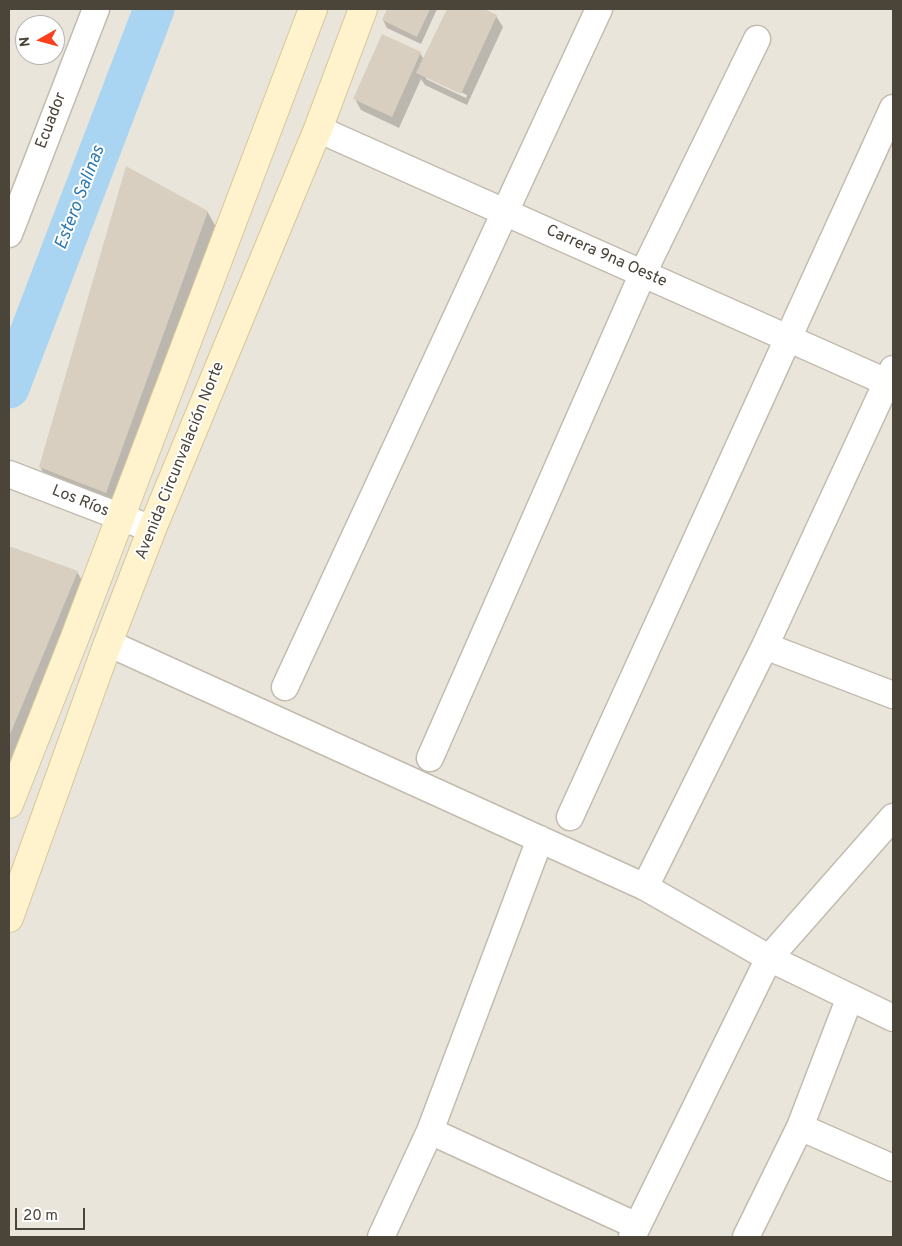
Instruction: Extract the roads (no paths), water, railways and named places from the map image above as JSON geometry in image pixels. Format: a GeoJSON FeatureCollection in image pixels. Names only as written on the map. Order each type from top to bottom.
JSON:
{"type":"FeatureCollection","features":[{"type":"Feature","properties":{"kind":"main road"},"geometry":{"type":"LineString","coordinates":[[9,804],[75,637],[313,9]]}},
{"type":"Feature","properties":{"kind":"main road","name":"Avenida Circunvalación Norte"},"geometry":{"type":"LineString","coordinates":[[9,918],[108,642],[152,529],[318,129],[363,9]]}},
{"type":"Feature","properties":{"kind":"street","name":"Ecuador"},"geometry":{"type":"LineString","coordinates":[[9,234],[96,9]]}},
{"type":"Feature","properties":{"kind":"street"},"geometry":{"type":"LineString","coordinates":[[285,687],[599,9]]}},
{"type":"Feature","properties":{"kind":"street"},"geometry":{"type":"LineString","coordinates":[[430,758],[643,274],[757,39]]}},
{"type":"Feature","properties":{"kind":"street"},"geometry":{"type":"LineString","coordinates":[[570,817],[893,108]]}},
{"type":"Feature","properties":{"kind":"street","name":"Carrera 9na Oeste"},"geometry":{"type":"LineString","coordinates":[[318,129],[788,338],[891,378]]}},
{"type":"Feature","properties":{"kind":"street"},"geometry":{"type":"LineString","coordinates":[[645,887],[765,646],[891,378]]}},
{"type":"Feature","properties":{"kind":"street","name":"Los Ríos"},"geometry":{"type":"LineString","coordinates":[[9,474],[119,518],[152,529]]}},
{"type":"Feature","properties":{"kind":"street"},"geometry":{"type":"LineString","coordinates":[[108,642],[645,887],[769,958],[893,1018]]}},
{"type":"Feature","properties":{"kind":"street"},"geometry":{"type":"LineString","coordinates":[[765,646],[893,694]]}},
{"type":"Feature","properties":{"kind":"street"},"geometry":{"type":"LineString","coordinates":[[430,1131],[634,1232],[769,958],[893,817]]}},
{"type":"Feature","properties":{"kind":"street"},"geometry":{"type":"LineString","coordinates":[[381,1237],[430,1131],[540,839]]}},
{"type":"Feature","properties":{"kind":"street"},"geometry":{"type":"LineString","coordinates":[[746,1237],[800,1128],[850,997]]}},
{"type":"Feature","properties":{"kind":"street"},"geometry":{"type":"LineString","coordinates":[[800,1128],[893,1168]]}},
{"type":"Feature","properties":{"kind":"waterway","name":"Estero Salinas"},"geometry":{"type":"LineString","coordinates":[[9,388],[154,9]]}}]}
